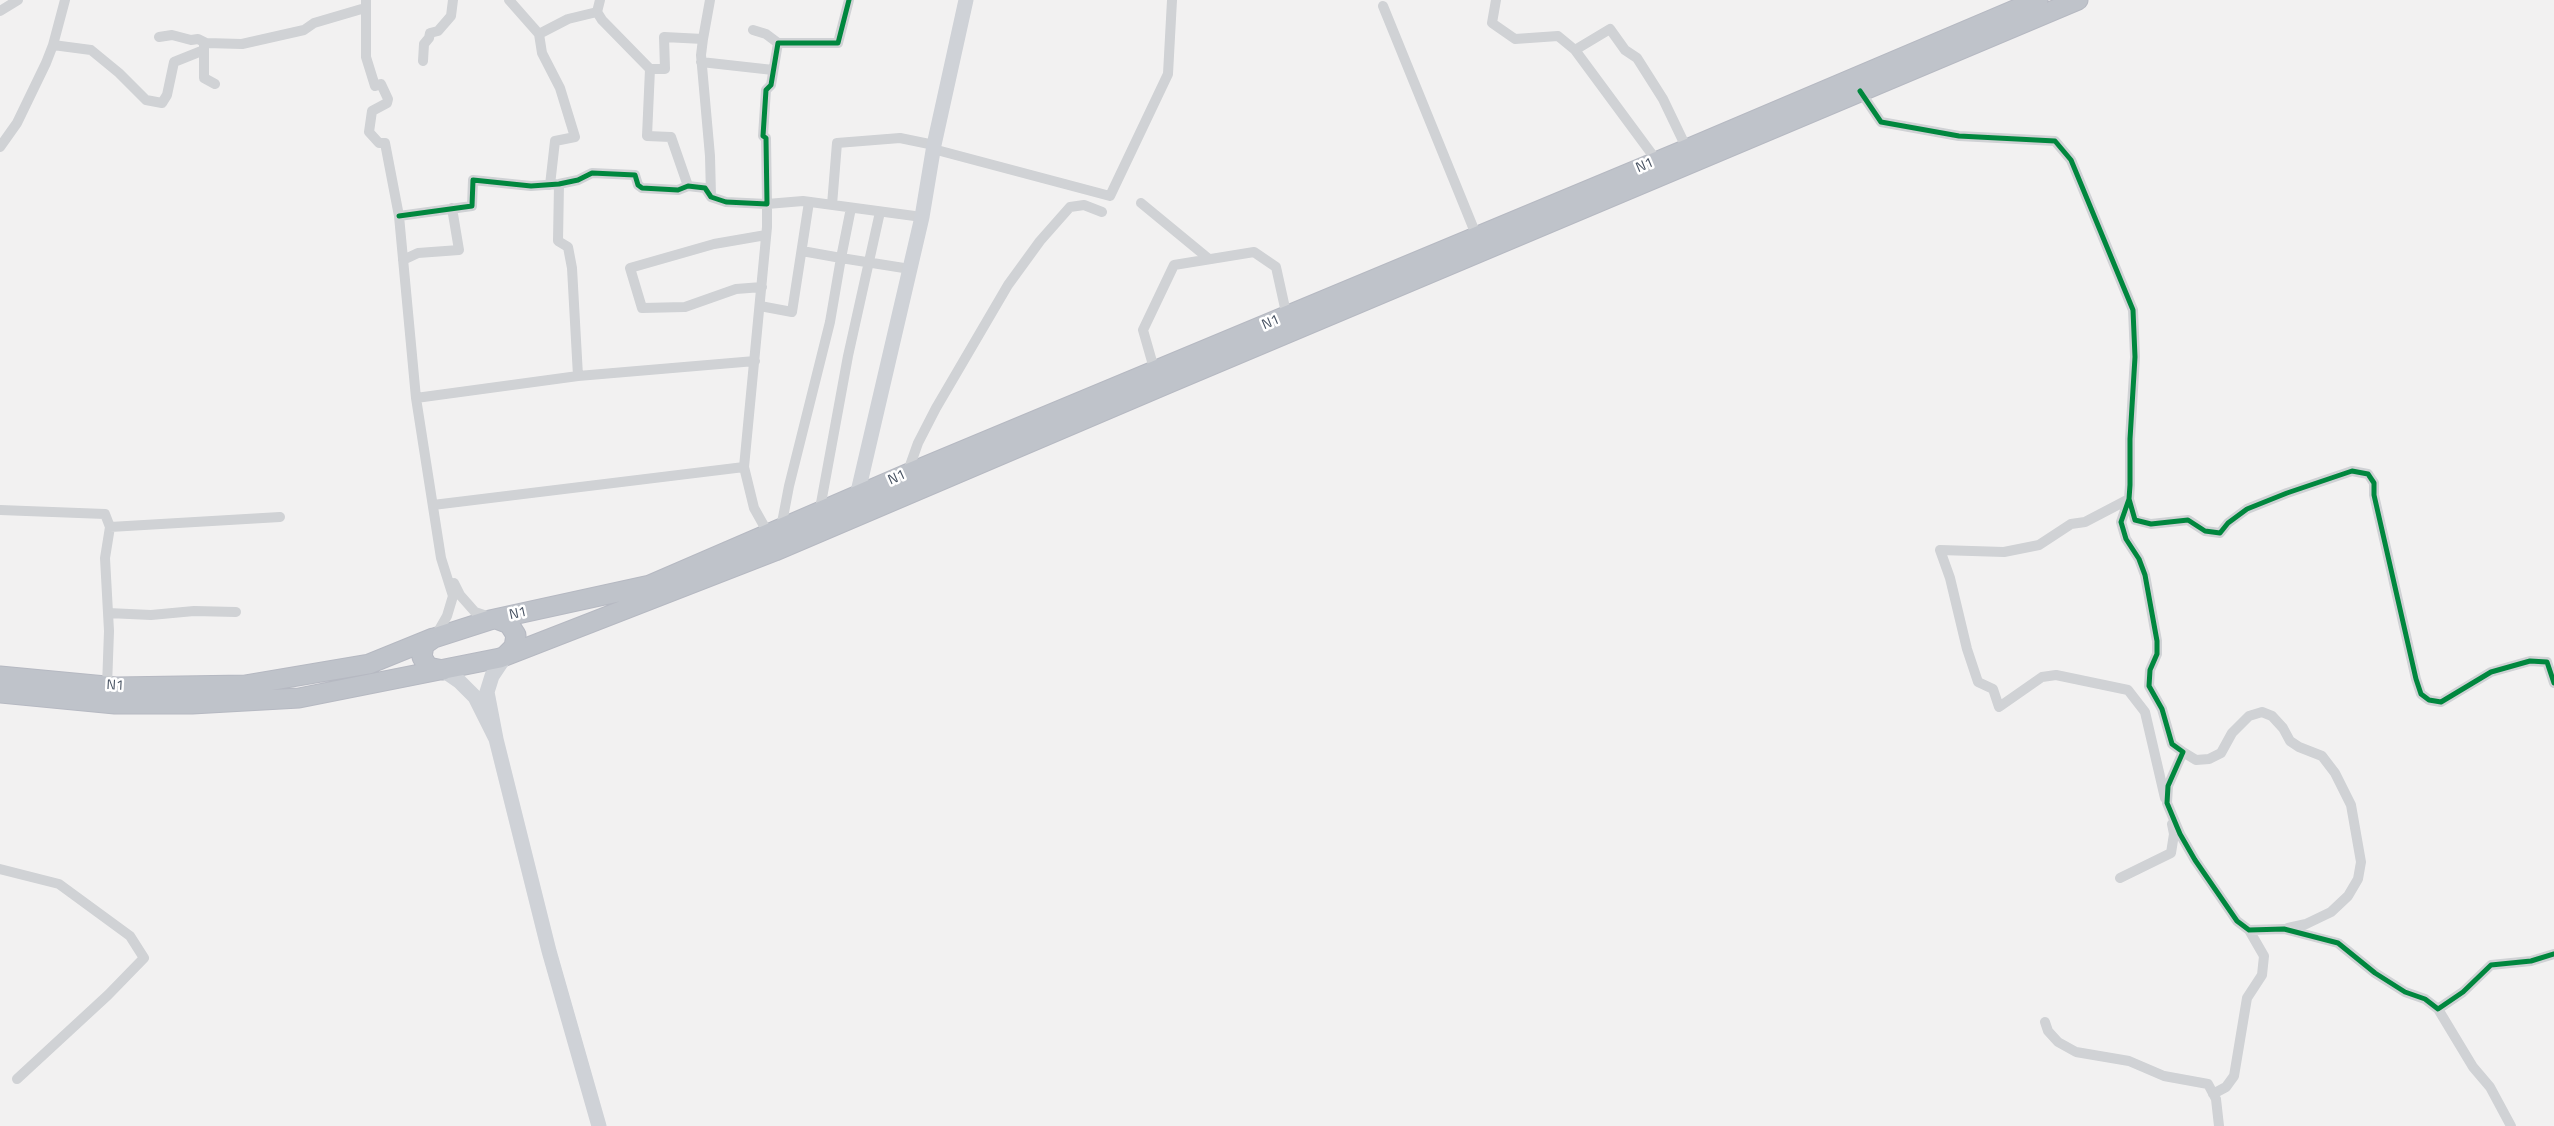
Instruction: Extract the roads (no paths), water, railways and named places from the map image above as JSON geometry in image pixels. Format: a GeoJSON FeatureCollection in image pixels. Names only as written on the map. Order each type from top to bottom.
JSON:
{"type":"FeatureCollection","features":[{"type":"Feature","properties":{"kind":"highway","name":"N1"},"geometry":{"type":"LineString","coordinates":[[0,676],[107,686],[192,687],[246,684],[369,664],[434,638],[496,618],[650,585],[775,530],[819,514],[907,474],[1156,372],[2038,0]]}},
{"type":"Feature","properties":{"kind":"highway","name":"N1"},"geometry":{"type":"LineString","coordinates":[[0,693],[115,704],[192,704],[299,698],[443,670],[506,655],[775,551],[2078,0]]}},
{"type":"Feature","properties":{"kind":"highway"},"geometry":{"type":"LineString","coordinates":[[496,618],[509,624],[516,635],[514,647],[506,655]]}},
{"type":"Feature","properties":{"kind":"highway"},"geometry":{"type":"LineString","coordinates":[[434,638],[424,645],[422,657],[428,667],[443,670]]}},
{"type":"Feature","properties":{"kind":"street"},"geometry":{"type":"LineString","coordinates":[[0,11],[18,0]]}},
{"type":"Feature","properties":{"kind":"street"},"geometry":{"type":"LineString","coordinates":[[0,147],[17,123],[53,45],[64,0]]}},
{"type":"Feature","properties":{"kind":"street"},"geometry":{"type":"LineString","coordinates":[[423,61],[424,44],[429,38],[430,33],[438,31],[451,16],[453,0]]}},
{"type":"Feature","properties":{"kind":"street"},"geometry":{"type":"LineString","coordinates":[[509,0],[539,34],[542,53],[560,88],[575,137],[555,141],[555,184],[558,240],[568,247],[572,268],[578,376]]}},
{"type":"Feature","properties":{"kind":"street"},"geometry":{"type":"LineString","coordinates":[[600,0],[597,12],[602,20],[650,69],[665,69],[664,37],[704,38]]}},
{"type":"Feature","properties":{"kind":"street"},"geometry":{"type":"LineString","coordinates":[[710,0],[701,62],[710,156],[711,197]]}},
{"type":"Feature","properties":{"kind":"street"},"geometry":{"type":"LineString","coordinates":[[753,30],[766,34],[778,43],[838,43],[849,0]]}},
{"type":"Feature","properties":{"kind":"street"},"geometry":{"type":"LineString","coordinates":[[857,496],[922,217],[933,147],[966,0]]}},
{"type":"Feature","properties":{"kind":"street"},"geometry":{"type":"LineString","coordinates":[[832,205],[837,143],[900,138],[1110,196],[1168,74],[1172,0]]}},
{"type":"Feature","properties":{"kind":"street"},"geometry":{"type":"LineString","coordinates":[[1496,0],[1492,23],[1515,39],[1558,36],[1575,50],[1657,161]]}},
{"type":"Feature","properties":{"kind":"street"},"geometry":{"type":"LineString","coordinates":[[53,45],[90,50],[119,73],[146,100],[162,103],[167,95],[174,62],[204,46],[258,41],[304,30],[314,23],[366,4],[366,57],[375,86],[381,84],[388,99],[387,103],[372,111],[369,132],[379,143],[385,143],[399,216],[416,398],[441,558],[453,596],[447,616],[434,638]]}},
{"type":"Feature","properties":{"kind":"street"},"geometry":{"type":"LineString","coordinates":[[1383,6],[1477,237]]}},
{"type":"Feature","properties":{"kind":"street"},"geometry":{"type":"LineString","coordinates":[[539,34],[568,19],[597,12]]}},
{"type":"Feature","properties":{"kind":"street"},"geometry":{"type":"LineString","coordinates":[[1575,50],[1610,30],[1625,50],[1637,58],[1663,99],[1687,149]]}},
{"type":"Feature","properties":{"kind":"street"},"geometry":{"type":"LineString","coordinates":[[159,37],[172,35],[204,46]]}},
{"type":"Feature","properties":{"kind":"street"},"geometry":{"type":"LineString","coordinates":[[778,43],[771,85],[766,90],[763,136],[766,138],[766,235],[744,466],[754,508],[775,530],[789,486],[830,322],[851,208]]}},
{"type":"Feature","properties":{"kind":"street"},"geometry":{"type":"LineString","coordinates":[[204,46],[204,78],[215,84]]}},
{"type":"Feature","properties":{"kind":"street"},"geometry":{"type":"LineString","coordinates":[[701,62],[773,70]]}},
{"type":"Feature","properties":{"kind":"street"},"geometry":{"type":"LineString","coordinates":[[650,69],[647,136],[672,137],[688,186]]}},
{"type":"Feature","properties":{"kind":"street"},"geometry":{"type":"LineString","coordinates":[[1860,91],[1881,122],[1958,136],[2056,142],[2071,160],[2133,310],[2135,357],[2129,499],[2121,522],[2126,539],[2139,559],[2145,575],[2157,641],[2157,654],[2150,670],[2149,686],[2162,709],[2172,744],[2196,760],[2209,759],[2221,753],[2232,733],[2250,716],[2262,712],[2272,716],[2283,728],[2290,741],[2299,747],[2322,756],[2335,773],[2351,805],[2361,862],[2358,879],[2348,896],[2331,912],[2306,924],[2284,929],[2249,930]]}},
{"type":"Feature","properties":{"kind":"street"},"geometry":{"type":"LineString","coordinates":[[399,216],[472,206],[473,180],[531,186],[578,180],[592,173],[635,175],[638,185],[642,188],[678,190],[688,186],[704,188],[711,197],[726,202],[767,204],[809,202],[922,217]]}},
{"type":"Feature","properties":{"kind":"street"},"geometry":{"type":"LineString","coordinates":[[760,306],[792,312],[809,202]]}},
{"type":"Feature","properties":{"kind":"street"},"geometry":{"type":"LineString","coordinates":[[1141,203],[1209,259]]}},
{"type":"Feature","properties":{"kind":"street"},"geometry":{"type":"LineString","coordinates":[[907,474],[918,443],[936,408],[1008,286],[1040,241],[1070,207],[1084,205],[1102,212]]}},
{"type":"Feature","properties":{"kind":"street"},"geometry":{"type":"LineString","coordinates":[[403,260],[418,253],[459,250],[452,208]]}},
{"type":"Feature","properties":{"kind":"street"},"geometry":{"type":"LineString","coordinates":[[819,514],[828,459],[880,212]]}},
{"type":"Feature","properties":{"kind":"street"},"geometry":{"type":"LineString","coordinates":[[762,287],[736,289],[685,307],[642,308],[630,268],[714,244],[766,235]]}},
{"type":"Feature","properties":{"kind":"street"},"geometry":{"type":"LineString","coordinates":[[802,251],[910,269]]}},
{"type":"Feature","properties":{"kind":"street"},"geometry":{"type":"LineString","coordinates":[[1156,372],[1143,330],[1174,265],[1254,252],[1276,267],[1287,317]]}},
{"type":"Feature","properties":{"kind":"street"},"geometry":{"type":"LineString","coordinates":[[416,398],[578,376],[755,361]]}},
{"type":"Feature","properties":{"kind":"street"},"geometry":{"type":"LineString","coordinates":[[433,505],[744,466]]}},
{"type":"Feature","properties":{"kind":"street"},"geometry":{"type":"LineString","coordinates":[[2129,499],[2135,520],[2151,524],[2188,520],[2205,531],[2220,533],[2228,522],[2247,509],[2287,493],[2352,471],[2368,474],[2374,483],[2374,495],[2421,694],[2429,700],[2441,702],[2491,672],[2530,661],[2546,662],[2554,683]]}},
{"type":"Feature","properties":{"kind":"street"},"geometry":{"type":"LineString","coordinates":[[2120,878],[2171,853],[2174,834],[2145,712],[2128,690],[2056,675],[2042,677],[1999,707],[1993,689],[1978,682],[1967,649],[1950,578],[1940,550],[2004,552],[2039,545],[2071,524],[2085,522],[2129,499]]}},
{"type":"Feature","properties":{"kind":"street"},"geometry":{"type":"LineString","coordinates":[[0,510],[106,514],[110,527],[104,558],[108,613],[107,686]]}},
{"type":"Feature","properties":{"kind":"street"},"geometry":{"type":"LineString","coordinates":[[110,527],[280,517]]}},
{"type":"Feature","properties":{"kind":"street"},"geometry":{"type":"LineString","coordinates":[[441,558],[460,595],[468,605],[475,612],[496,618]]}},
{"type":"Feature","properties":{"kind":"street"},"geometry":{"type":"LineString","coordinates":[[108,613],[151,615],[194,611],[236,612]]}},
{"type":"Feature","properties":{"kind":"street"},"geometry":{"type":"LineString","coordinates":[[506,655],[495,671],[487,692],[496,739],[549,951],[599,1126]]}},
{"type":"Feature","properties":{"kind":"street"},"geometry":{"type":"LineString","coordinates":[[443,670],[459,681],[475,697],[496,739]]}},
{"type":"Feature","properties":{"kind":"street"},"geometry":{"type":"LineString","coordinates":[[2183,752],[2168,786],[2167,803],[2180,834],[2219,898],[2237,921],[2249,930],[2264,956],[2262,976],[2247,998],[2234,1076],[2226,1087],[2213,1094]]}},
{"type":"Feature","properties":{"kind":"street"},"geometry":{"type":"LineString","coordinates":[[0,869],[59,884],[130,936],[144,958],[108,995],[17,1079]]}},
{"type":"Feature","properties":{"kind":"street"},"geometry":{"type":"LineString","coordinates":[[2284,929],[2338,943],[2375,973],[2405,992],[2425,999],[2438,1009],[2473,1067],[2490,1086],[2511,1126]]}},
{"type":"Feature","properties":{"kind":"street"},"geometry":{"type":"LineString","coordinates":[[2438,1009],[2462,992],[2491,965],[2531,961],[2554,954]]}},
{"type":"Feature","properties":{"kind":"street"},"geometry":{"type":"LineString","coordinates":[[2045,1022],[2058,1042],[2076,1052],[2129,1061],[2164,1076],[2208,1084],[2213,1094],[2219,1126]]}}]}
